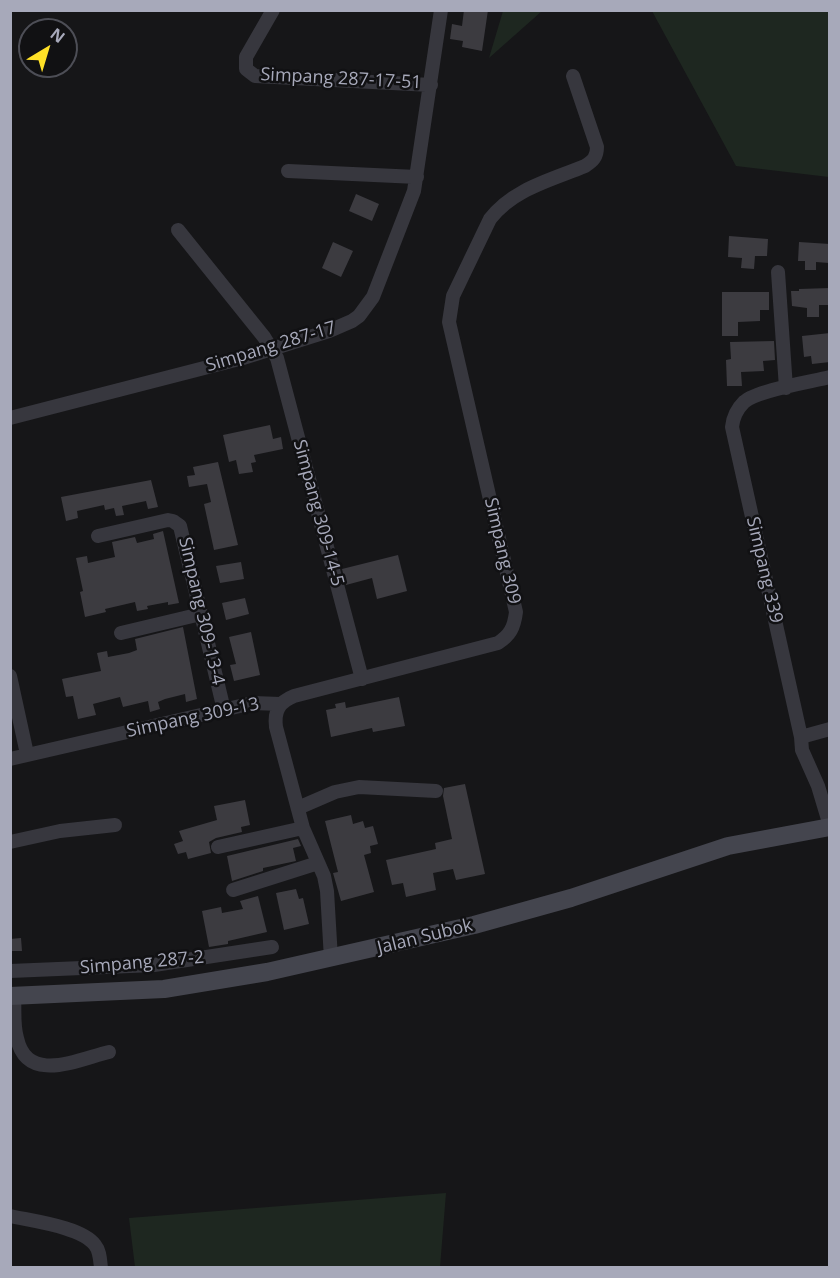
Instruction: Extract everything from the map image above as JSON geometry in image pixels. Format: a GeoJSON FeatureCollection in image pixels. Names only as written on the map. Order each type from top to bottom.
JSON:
{"type":"FeatureCollection","features":[{"type":"Feature","properties":{"kind":"main road","name":"Jalan Subok"},"geometry":{"type":"LineString","coordinates":[[12,996],[164,989],[331,959],[474,926],[728,846],[830,826]]}},
{"type":"Feature","properties":{"kind":"street","name":"Simpang 287-17-51"},"geometry":{"type":"LineString","coordinates":[[273,10],[246,57],[246,69],[255,76],[432,85]]}},
{"type":"Feature","properties":{"kind":"street","name":"Simpang 287-17"},"geometry":{"type":"LineString","coordinates":[[10,418],[243,358],[352,321],[366,308],[373,297],[407,212],[417,177],[441,10]]}},
{"type":"Feature","properties":{"kind":"street","name":"Simpang 309"},"geometry":{"type":"LineString","coordinates":[[280,704],[294,696],[498,643],[508,636],[514,626],[516,612],[449,322],[450,309],[453,296],[485,228],[498,209],[518,194],[585,166],[597,154],[597,147],[573,76]]}},
{"type":"Feature","properties":{"kind":"street"},"geometry":{"type":"LineString","coordinates":[[288,171],[417,177]]}},
{"type":"Feature","properties":{"kind":"street","name":"Simpang 309-14-5"},"geometry":{"type":"LineString","coordinates":[[178,230],[278,358],[362,678]]}},
{"type":"Feature","properties":{"kind":"street"},"geometry":{"type":"LineString","coordinates":[[778,272],[786,388]]}},
{"type":"Feature","properties":{"kind":"street","name":"Simpang 339"},"geometry":{"type":"LineString","coordinates":[[830,377],[752,397],[745,401],[734,417],[732,427],[802,750],[818,786],[830,826]]}},
{"type":"Feature","properties":{"kind":"street","name":"Simpang 309-13-4"},"geometry":{"type":"LineString","coordinates":[[98,536],[168,520],[177,523],[182,530],[224,710]]}},
{"type":"Feature","properties":{"kind":"street"},"geometry":{"type":"LineString","coordinates":[[121,633],[201,614]]}},
{"type":"Feature","properties":{"kind":"street"},"geometry":{"type":"LineString","coordinates":[[10,676],[27,754]]}},
{"type":"Feature","properties":{"kind":"street","name":"Simpang 309-13"},"geometry":{"type":"LineString","coordinates":[[10,759],[254,703],[280,704]]}},
{"type":"Feature","properties":{"kind":"street"},"geometry":{"type":"LineString","coordinates":[[280,704],[275,719],[303,828],[324,876],[331,959]]}},
{"type":"Feature","properties":{"kind":"street"},"geometry":{"type":"LineString","coordinates":[[801,737],[830,729]]}},
{"type":"Feature","properties":{"kind":"street"},"geometry":{"type":"LineString","coordinates":[[298,808],[335,792],[359,787],[435,791]]}},
{"type":"Feature","properties":{"kind":"street"},"geometry":{"type":"LineString","coordinates":[[10,842],[60,831],[115,825]]}},
{"type":"Feature","properties":{"kind":"street"},"geometry":{"type":"LineString","coordinates":[[218,847],[303,828]]}},
{"type":"Feature","properties":{"kind":"street"},"geometry":{"type":"LineString","coordinates":[[233,890],[318,863]]}},
{"type":"Feature","properties":{"kind":"street","name":"Simpang 287-2"},"geometry":{"type":"LineString","coordinates":[[10,971],[154,965],[272,947]]}},
{"type":"Feature","properties":{"kind":"street"},"geometry":{"type":"LineString","coordinates":[[12,996],[17,1040],[35,1064],[48,1067],[109,1052]]}},
{"type":"Feature","properties":{"kind":"street"},"geometry":{"type":"LineString","coordinates":[[10,1216],[86,1236],[95,1243],[99,1250],[101,1268]]}},
{"type":"Feature","properties":{"kind":"shaded area"},"geometry":{"type":"Polygon","coordinates":[[[503,11],[542,11],[489,58],[503,11]]]}},
{"type":"Feature","properties":{"kind":"shaded area"},"geometry":{"type":"Polygon","coordinates":[[[652,11],[829,11],[829,177],[736,166],[652,11]]]}},
{"type":"Feature","properties":{"kind":"shaded area"},"geometry":{"type":"Polygon","coordinates":[[[446,1193],[440,1267],[135,1267],[129,1218],[446,1193]]]}},
{"type":"Feature","properties":{"kind":"building"},"geometry":{"type":"Polygon","coordinates":[[[464,10],[488,10],[482,51],[462,47],[463,41],[450,39],[452,24],[462,26],[464,10]]]}},
{"type":"Feature","properties":{"kind":"building"},"geometry":{"type":"Polygon","coordinates":[[[356,194],[379,204],[372,221],[349,211],[356,194]]]}},
{"type":"Feature","properties":{"kind":"building"},"geometry":{"type":"Polygon","coordinates":[[[729,236],[768,239],[767,256],[755,256],[754,269],[741,268],[742,258],[728,257],[729,236]]]}},
{"type":"Feature","properties":{"kind":"building"},"geometry":{"type":"Polygon","coordinates":[[[333,242],[353,251],[341,277],[322,268],[333,242]]]}},
{"type":"Feature","properties":{"kind":"building"},"geometry":{"type":"Polygon","coordinates":[[[799,242],[830,244],[829,263],[816,262],[816,270],[805,270],[805,261],[798,261],[799,242]]]}},
{"type":"Feature","properties":{"kind":"building"},"geometry":{"type":"Polygon","coordinates":[[[830,288],[830,305],[819,305],[819,317],[807,317],[807,308],[792,306],[791,291],[830,288]]]}},
{"type":"Feature","properties":{"kind":"building"},"geometry":{"type":"Polygon","coordinates":[[[722,292],[769,292],[769,310],[760,310],[760,321],[738,322],[738,336],[722,336],[722,292]]]}},
{"type":"Feature","properties":{"kind":"building"},"geometry":{"type":"Polygon","coordinates":[[[830,333],[830,362],[812,364],[811,356],[804,357],[802,336],[830,333]]]}},
{"type":"Feature","properties":{"kind":"building"},"geometry":{"type":"Polygon","coordinates":[[[774,341],[775,360],[763,361],[764,371],[741,372],[742,386],[727,386],[726,360],[731,359],[730,342],[774,341]]]}},
{"type":"Feature","properties":{"kind":"building"},"geometry":{"type":"Polygon","coordinates":[[[270,425],[273,439],[281,437],[283,449],[254,455],[256,462],[251,463],[253,472],[239,474],[236,460],[229,462],[223,435],[270,425]]]}},
{"type":"Feature","properties":{"kind":"building"},"geometry":{"type":"Polygon","coordinates":[[[218,462],[238,545],[214,550],[204,504],[211,502],[207,484],[189,487],[187,476],[195,475],[193,467],[218,462]]]}},
{"type":"Feature","properties":{"kind":"building"},"geometry":{"type":"Polygon","coordinates":[[[151,480],[158,507],[148,509],[146,501],[122,506],[124,515],[116,516],[114,508],[105,510],[104,505],[77,511],[78,518],[66,521],[61,497],[151,480]]]}},
{"type":"Feature","properties":{"kind":"building"},"geometry":{"type":"Polygon","coordinates":[[[163,531],[179,603],[168,605],[168,602],[147,606],[148,609],[137,611],[135,602],[105,609],[106,612],[85,617],[80,592],[83,591],[76,558],[87,556],[88,563],[115,557],[112,542],[135,537],[137,543],[154,539],[153,534],[163,531]]]}},
{"type":"Feature","properties":{"kind":"building"},"geometry":{"type":"Polygon","coordinates":[[[398,555],[407,591],[377,599],[372,578],[346,585],[342,569],[398,555]]]}},
{"type":"Feature","properties":{"kind":"building"},"geometry":{"type":"Polygon","coordinates":[[[241,562],[244,579],[220,583],[216,566],[241,562]]]}},
{"type":"Feature","properties":{"kind":"building"},"geometry":{"type":"Polygon","coordinates":[[[245,598],[249,614],[226,620],[222,603],[245,598]]]}},
{"type":"Feature","properties":{"kind":"building"},"geometry":{"type":"Polygon","coordinates":[[[183,627],[197,699],[186,702],[185,694],[165,699],[158,702],[160,709],[150,712],[148,701],[123,707],[120,697],[93,704],[96,715],[78,719],[73,696],[66,697],[62,679],[101,671],[97,653],[107,651],[108,657],[129,653],[137,650],[135,639],[183,627]]]}},
{"type":"Feature","properties":{"kind":"building"},"geometry":{"type":"Polygon","coordinates":[[[251,632],[260,675],[234,681],[230,665],[236,664],[229,637],[251,632]]]}},
{"type":"Feature","properties":{"kind":"building"},"geometry":{"type":"Polygon","coordinates":[[[399,697],[405,726],[373,732],[372,728],[331,737],[326,710],[336,708],[335,704],[345,702],[346,708],[399,697]]]}},
{"type":"Feature","properties":{"kind":"building"},"geometry":{"type":"Polygon","coordinates":[[[465,784],[485,874],[456,880],[453,869],[433,873],[436,890],[406,897],[403,883],[392,885],[386,860],[436,849],[435,843],[452,839],[443,796],[444,788],[465,784]]]}},
{"type":"Feature","properties":{"kind":"building"},"geometry":{"type":"Polygon","coordinates":[[[245,800],[250,825],[241,827],[242,832],[209,842],[211,853],[188,859],[186,852],[178,854],[174,844],[183,841],[179,831],[217,820],[214,806],[245,800]]]}},
{"type":"Feature","properties":{"kind":"building"},"geometry":{"type":"Polygon","coordinates":[[[351,815],[353,824],[363,821],[365,828],[373,826],[378,844],[370,846],[371,853],[364,855],[374,892],[341,901],[333,873],[338,872],[325,821],[351,815]]]}},
{"type":"Feature","properties":{"kind":"building"},"geometry":{"type":"Polygon","coordinates":[[[298,839],[301,846],[293,848],[296,861],[263,868],[263,871],[232,881],[227,856],[298,839]]]}},
{"type":"Feature","properties":{"kind":"building"},"geometry":{"type":"Polygon","coordinates":[[[296,889],[299,899],[303,898],[309,924],[284,930],[276,893],[296,889]]]}},
{"type":"Feature","properties":{"kind":"building"},"geometry":{"type":"Polygon","coordinates":[[[258,896],[267,932],[228,941],[228,944],[209,947],[202,911],[221,907],[222,913],[243,909],[240,901],[258,896]]]}},
{"type":"Feature","properties":{"kind":"building"},"geometry":{"type":"Polygon","coordinates":[[[21,938],[22,951],[10,951],[10,939],[21,938]]]}}]}
